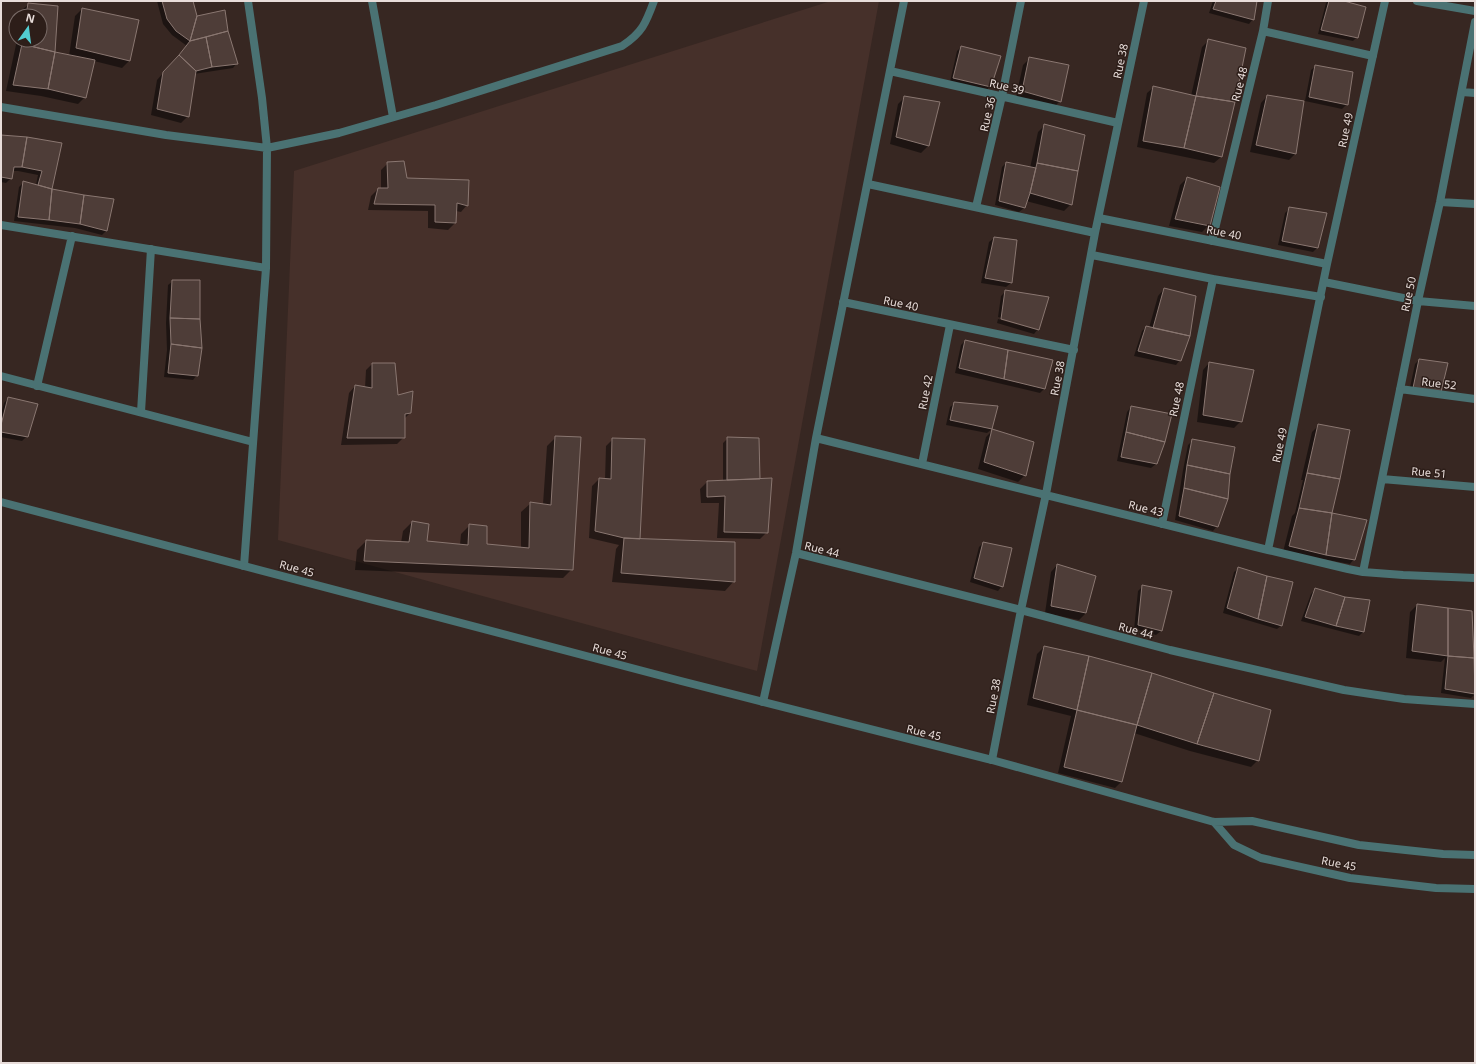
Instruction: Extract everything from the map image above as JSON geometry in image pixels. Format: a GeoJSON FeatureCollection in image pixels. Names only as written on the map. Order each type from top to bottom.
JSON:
{"type":"FeatureCollection","features":[{"type":"Feature","properties":{"kind":"street"},"geometry":{"type":"LineString","coordinates":[[244,566],[266,268],[267,148],[262,98],[248,1]]}},
{"type":"Feature","properties":{"kind":"street"},"geometry":{"type":"LineString","coordinates":[[372,1],[393,117]]}},
{"type":"Feature","properties":{"kind":"street"},"geometry":{"type":"LineString","coordinates":[[1,107],[166,135],[267,148],[339,133],[436,105],[622,46],[634,38],[643,26],[654,1]]}},
{"type":"Feature","properties":{"kind":"street"},"geometry":{"type":"LineString","coordinates":[[764,702],[796,553],[842,302],[868,184],[904,1]]}},
{"type":"Feature","properties":{"kind":"street","name":"Rue 36"},"geometry":{"type":"LineString","coordinates":[[976,207],[1002,96],[1021,1]]}},
{"type":"Feature","properties":{"kind":"street","name":"Rue 38"},"geometry":{"type":"LineString","coordinates":[[992,760],[1021,610],[1046,494],[1118,123],[1144,1]]}},
{"type":"Feature","properties":{"kind":"street","name":"Rue 48"},"geometry":{"type":"LineString","coordinates":[[1212,241],[1263,31],[1268,1]]}},
{"type":"Feature","properties":{"kind":"street","name":"Rue 49"},"geometry":{"type":"LineString","coordinates":[[1327,264],[1384,1]]}},
{"type":"Feature","properties":{"kind":"street"},"geometry":{"type":"LineString","coordinates":[[1417,1],[1475,11]]}},
{"type":"Feature","properties":{"kind":"street","name":"Rue 50"},"geometry":{"type":"LineString","coordinates":[[1363,572],[1418,301],[1440,202],[1475,22]]}},
{"type":"Feature","properties":{"kind":"street"},"geometry":{"type":"LineString","coordinates":[[1263,31],[1372,56]]}},
{"type":"Feature","properties":{"kind":"street","name":"Rue 39"},"geometry":{"type":"LineString","coordinates":[[890,71],[1118,123]]}},
{"type":"Feature","properties":{"kind":"street"},"geometry":{"type":"LineString","coordinates":[[1462,92],[1475,94]]}},
{"type":"Feature","properties":{"kind":"street"},"geometry":{"type":"LineString","coordinates":[[868,184],[1096,233]]}},
{"type":"Feature","properties":{"kind":"street"},"geometry":{"type":"LineString","coordinates":[[1440,202],[1475,204]]}},
{"type":"Feature","properties":{"kind":"street","name":"Rue 40"},"geometry":{"type":"LineString","coordinates":[[1099,218],[1327,264]]}},
{"type":"Feature","properties":{"kind":"street"},"geometry":{"type":"LineString","coordinates":[[1,225],[266,268]]}},
{"type":"Feature","properties":{"kind":"street"},"geometry":{"type":"LineString","coordinates":[[37,386],[72,236]]}},
{"type":"Feature","properties":{"kind":"street"},"geometry":{"type":"LineString","coordinates":[[141,412],[151,249]]}},
{"type":"Feature","properties":{"kind":"street"},"geometry":{"type":"LineString","coordinates":[[1092,255],[1213,279],[1321,297],[1327,264]]}},
{"type":"Feature","properties":{"kind":"street","name":"Rue 48"},"geometry":{"type":"LineString","coordinates":[[1162,524],[1213,279]]}},
{"type":"Feature","properties":{"kind":"street"},"geometry":{"type":"LineString","coordinates":[[1324,282],[1418,301],[1475,306]]}},
{"type":"Feature","properties":{"kind":"street","name":"Rue 49"},"geometry":{"type":"LineString","coordinates":[[1268,550],[1321,297]]}},
{"type":"Feature","properties":{"kind":"street","name":"Rue 40"},"geometry":{"type":"LineString","coordinates":[[842,302],[1074,350]]}},
{"type":"Feature","properties":{"kind":"street","name":"Rue 42"},"geometry":{"type":"LineString","coordinates":[[922,464],[950,325]]}},
{"type":"Feature","properties":{"kind":"street"},"geometry":{"type":"LineString","coordinates":[[1,376],[253,442]]}},
{"type":"Feature","properties":{"kind":"street","name":"Rue 52"},"geometry":{"type":"LineString","coordinates":[[1400,389],[1475,399]]}},
{"type":"Feature","properties":{"kind":"street","name":"Rue 43"},"geometry":{"type":"LineString","coordinates":[[816,438],[1268,550],[1363,572],[1475,578]]}},
{"type":"Feature","properties":{"kind":"street","name":"Rue 51"},"geometry":{"type":"LineString","coordinates":[[1382,478],[1475,487]]}},
{"type":"Feature","properties":{"kind":"street","name":"Rue 45"},"geometry":{"type":"LineString","coordinates":[[1,502],[764,702],[992,760],[1214,822],[1252,821],[1359,845],[1443,854],[1475,855]]}},
{"type":"Feature","properties":{"kind":"street","name":"Rue 44"},"geometry":{"type":"LineString","coordinates":[[796,553],[1021,610],[1170,650],[1344,690],[1404,699],[1475,704]]}},
{"type":"Feature","properties":{"kind":"street","name":"Rue 45"},"geometry":{"type":"LineString","coordinates":[[1214,822],[1234,845],[1261,858],[1350,878],[1436,888],[1475,889]]}},
{"type":"Feature","properties":{"kind":"shaded area"},"geometry":{"type":"Polygon","coordinates":[[[831,1],[879,1],[757,671],[278,540],[294,171],[831,1]]]}},
{"type":"Feature","properties":{"kind":"building"},"geometry":{"type":"Polygon","coordinates":[[[162,1],[193,1],[197,16],[190,41],[176,31],[167,19],[162,1]]]}},
{"type":"Feature","properties":{"kind":"building"},"geometry":{"type":"Polygon","coordinates":[[[1216,1],[1257,1],[1254,20],[1213,9],[1216,1]]]}},
{"type":"Feature","properties":{"kind":"building"},"geometry":{"type":"Polygon","coordinates":[[[1329,1],[1344,1],[1366,7],[1358,38],[1321,30],[1329,1]]]}},
{"type":"Feature","properties":{"kind":"building"},"geometry":{"type":"Polygon","coordinates":[[[28,3],[58,6],[55,52],[38,48],[48,48],[48,8],[27,8],[28,3]]]}},
{"type":"Feature","properties":{"kind":"building"},"geometry":{"type":"Polygon","coordinates":[[[82,8],[139,20],[130,61],[76,48],[82,8]]]}},
{"type":"Feature","properties":{"kind":"building"},"geometry":{"type":"Polygon","coordinates":[[[225,10],[228,31],[190,41],[197,16],[225,10]]]}},
{"type":"Feature","properties":{"kind":"building"},"geometry":{"type":"Polygon","coordinates":[[[228,31],[238,64],[212,67],[206,37],[228,31]]]}},
{"type":"Feature","properties":{"kind":"building"},"geometry":{"type":"Polygon","coordinates":[[[206,37],[212,67],[196,71],[179,55],[190,41],[206,37]]]}},
{"type":"Feature","properties":{"kind":"building"},"geometry":{"type":"Polygon","coordinates":[[[1208,39],[1246,48],[1235,102],[1196,96],[1208,39]]]}},
{"type":"Feature","properties":{"kind":"building"},"geometry":{"type":"Polygon","coordinates":[[[961,46],[1001,56],[991,87],[953,78],[961,46]]]}},
{"type":"Feature","properties":{"kind":"building"},"geometry":{"type":"Polygon","coordinates":[[[21,48],[38,48],[55,52],[48,89],[13,85],[21,48]]]}},
{"type":"Feature","properties":{"kind":"building"},"geometry":{"type":"Polygon","coordinates":[[[55,52],[95,60],[86,98],[48,89],[55,52]]]}},
{"type":"Feature","properties":{"kind":"building"},"geometry":{"type":"Polygon","coordinates":[[[179,55],[196,71],[189,117],[157,109],[163,72],[179,55]]]}},
{"type":"Feature","properties":{"kind":"building"},"geometry":{"type":"Polygon","coordinates":[[[1029,57],[1069,65],[1061,102],[1022,91],[1029,57]]]}},
{"type":"Feature","properties":{"kind":"building"},"geometry":{"type":"Polygon","coordinates":[[[1315,65],[1353,72],[1348,105],[1309,97],[1315,65]]]}},
{"type":"Feature","properties":{"kind":"building"},"geometry":{"type":"Polygon","coordinates":[[[1153,86],[1196,96],[1184,148],[1143,141],[1153,86]]]}},
{"type":"Feature","properties":{"kind":"building"},"geometry":{"type":"Polygon","coordinates":[[[1267,95],[1304,101],[1296,154],[1256,145],[1267,95]]]}},
{"type":"Feature","properties":{"kind":"building"},"geometry":{"type":"Polygon","coordinates":[[[904,96],[940,102],[929,146],[896,137],[904,96]]]}},
{"type":"Feature","properties":{"kind":"building"},"geometry":{"type":"Polygon","coordinates":[[[1196,96],[1235,102],[1222,157],[1184,148],[1196,96]]]}},
{"type":"Feature","properties":{"kind":"building"},"geometry":{"type":"Polygon","coordinates":[[[1044,124],[1085,135],[1078,171],[1037,163],[1044,124]]]}},
{"type":"Feature","properties":{"kind":"building"},"geometry":{"type":"Polygon","coordinates":[[[1,135],[27,137],[22,167],[14,167],[12,179],[1,177],[1,135]]]}},
{"type":"Feature","properties":{"kind":"building"},"geometry":{"type":"Polygon","coordinates":[[[27,137],[62,143],[52,189],[38,185],[42,171],[22,167],[27,137]]]}},
{"type":"Feature","properties":{"kind":"building"},"geometry":{"type":"Polygon","coordinates":[[[404,161],[407,178],[469,180],[468,206],[457,203],[456,223],[435,222],[435,205],[374,204],[378,188],[388,188],[387,162],[404,161]]]}},
{"type":"Feature","properties":{"kind":"building"},"geometry":{"type":"Polygon","coordinates":[[[1006,162],[1036,168],[1025,208],[999,201],[1006,162]]]}},
{"type":"Feature","properties":{"kind":"building"},"geometry":{"type":"Polygon","coordinates":[[[1037,163],[1078,171],[1072,205],[1030,193],[1037,163]]]}},
{"type":"Feature","properties":{"kind":"building"},"geometry":{"type":"Polygon","coordinates":[[[1187,177],[1220,187],[1210,226],[1175,219],[1187,177]]]}},
{"type":"Feature","properties":{"kind":"building"},"geometry":{"type":"Polygon","coordinates":[[[23,181],[52,189],[49,220],[18,217],[23,181]]]}},
{"type":"Feature","properties":{"kind":"building"},"geometry":{"type":"Polygon","coordinates":[[[52,189],[84,195],[80,224],[49,220],[52,189]]]}},
{"type":"Feature","properties":{"kind":"building"},"geometry":{"type":"Polygon","coordinates":[[[84,195],[114,199],[107,231],[80,224],[84,195]]]}},
{"type":"Feature","properties":{"kind":"building"},"geometry":{"type":"Polygon","coordinates":[[[1289,207],[1327,213],[1318,248],[1282,241],[1289,207]]]}},
{"type":"Feature","properties":{"kind":"building"},"geometry":{"type":"Polygon","coordinates":[[[994,237],[1017,240],[1012,283],[985,278],[994,237]]]}},
{"type":"Feature","properties":{"kind":"building"},"geometry":{"type":"Polygon","coordinates":[[[172,280],[200,280],[200,319],[170,318],[172,280]]]}},
{"type":"Feature","properties":{"kind":"building"},"geometry":{"type":"Polygon","coordinates":[[[1164,288],[1196,296],[1190,336],[1153,328],[1164,288]]]}},
{"type":"Feature","properties":{"kind":"building"},"geometry":{"type":"Polygon","coordinates":[[[1005,290],[1049,297],[1039,330],[1001,319],[1005,290]]]}},
{"type":"Feature","properties":{"kind":"building"},"geometry":{"type":"Polygon","coordinates":[[[170,318],[200,319],[202,348],[171,344],[170,318]]]}},
{"type":"Feature","properties":{"kind":"building"},"geometry":{"type":"Polygon","coordinates":[[[1146,326],[1190,336],[1181,361],[1138,351],[1146,326]]]}},
{"type":"Feature","properties":{"kind":"building"},"geometry":{"type":"Polygon","coordinates":[[[965,340],[1008,350],[1004,379],[959,368],[965,340]]]}},
{"type":"Feature","properties":{"kind":"building"},"geometry":{"type":"Polygon","coordinates":[[[171,344],[202,348],[198,376],[168,373],[171,344]]]}},
{"type":"Feature","properties":{"kind":"building"},"geometry":{"type":"Polygon","coordinates":[[[1008,350],[1053,360],[1045,389],[1004,379],[1008,350]]]}},
{"type":"Feature","properties":{"kind":"building"},"geometry":{"type":"Polygon","coordinates":[[[1419,359],[1448,363],[1441,392],[1413,388],[1419,359]]]}},
{"type":"Feature","properties":{"kind":"building"},"geometry":{"type":"Polygon","coordinates":[[[1209,362],[1254,370],[1242,422],[1203,415],[1209,362]]]}},
{"type":"Feature","properties":{"kind":"building"},"geometry":{"type":"Polygon","coordinates":[[[372,363],[395,363],[398,395],[413,391],[411,413],[405,414],[405,438],[347,438],[355,385],[372,388],[372,363]]]}},
{"type":"Feature","properties":{"kind":"building"},"geometry":{"type":"Polygon","coordinates":[[[8,397],[38,404],[28,437],[1,432],[1,425],[8,397]]]}},
{"type":"Feature","properties":{"kind":"building"},"geometry":{"type":"Polygon","coordinates":[[[954,402],[998,406],[992,429],[950,420],[954,402]]]}},
{"type":"Feature","properties":{"kind":"building"},"geometry":{"type":"Polygon","coordinates":[[[1131,406],[1172,414],[1165,442],[1126,432],[1131,406]]]}},
{"type":"Feature","properties":{"kind":"building"},"geometry":{"type":"Polygon","coordinates":[[[1318,424],[1350,430],[1340,479],[1307,473],[1318,424]]]}},
{"type":"Feature","properties":{"kind":"building"},"geometry":{"type":"Polygon","coordinates":[[[992,429],[1034,442],[1026,476],[984,462],[992,429]]]}},
{"type":"Feature","properties":{"kind":"building"},"geometry":{"type":"Polygon","coordinates":[[[1126,432],[1165,442],[1157,464],[1121,457],[1126,432]]]}},
{"type":"Feature","properties":{"kind":"building"},"geometry":{"type":"Polygon","coordinates":[[[555,436],[581,437],[573,570],[364,561],[366,540],[409,542],[412,521],[429,524],[427,541],[468,545],[469,524],[487,526],[487,544],[529,548],[530,502],[551,505],[555,436]]]}},
{"type":"Feature","properties":{"kind":"building"},"geometry":{"type":"Polygon","coordinates":[[[727,437],[759,438],[760,479],[727,480],[727,437]]]}},
{"type":"Feature","properties":{"kind":"building"},"geometry":{"type":"Polygon","coordinates":[[[612,438],[645,439],[640,539],[624,538],[595,531],[599,478],[611,479],[612,438]]]}},
{"type":"Feature","properties":{"kind":"building"},"geometry":{"type":"Polygon","coordinates":[[[1192,439],[1235,447],[1230,474],[1187,465],[1192,439]]]}},
{"type":"Feature","properties":{"kind":"building"},"geometry":{"type":"Polygon","coordinates":[[[1187,465],[1230,474],[1228,499],[1184,488],[1187,465]]]}},
{"type":"Feature","properties":{"kind":"building"},"geometry":{"type":"Polygon","coordinates":[[[1307,473],[1340,479],[1332,513],[1299,508],[1307,473]]]}},
{"type":"Feature","properties":{"kind":"building"},"geometry":{"type":"Polygon","coordinates":[[[772,478],[768,533],[724,532],[725,496],[707,497],[707,481],[772,478]]]}},
{"type":"Feature","properties":{"kind":"building"},"geometry":{"type":"Polygon","coordinates":[[[1184,488],[1228,499],[1218,527],[1179,516],[1184,488]]]}},
{"type":"Feature","properties":{"kind":"building"},"geometry":{"type":"Polygon","coordinates":[[[1299,508],[1332,513],[1326,555],[1289,546],[1299,508]]]}},
{"type":"Feature","properties":{"kind":"building"},"geometry":{"type":"Polygon","coordinates":[[[1332,513],[1367,520],[1355,560],[1326,555],[1332,513]]]}},
{"type":"Feature","properties":{"kind":"building"},"geometry":{"type":"Polygon","coordinates":[[[624,538],[735,542],[735,582],[621,573],[624,538]]]}},
{"type":"Feature","properties":{"kind":"building"},"geometry":{"type":"Polygon","coordinates":[[[983,542],[1012,548],[1003,587],[974,578],[983,542]]]}},
{"type":"Feature","properties":{"kind":"building"},"geometry":{"type":"Polygon","coordinates":[[[1057,564],[1096,576],[1086,613],[1051,606],[1057,564]]]}},
{"type":"Feature","properties":{"kind":"building"},"geometry":{"type":"Polygon","coordinates":[[[1238,567],[1267,576],[1258,619],[1227,608],[1238,567]]]}},
{"type":"Feature","properties":{"kind":"building"},"geometry":{"type":"Polygon","coordinates":[[[1267,576],[1293,582],[1282,626],[1258,619],[1267,576]]]}},
{"type":"Feature","properties":{"kind":"building"},"geometry":{"type":"Polygon","coordinates":[[[1142,585],[1172,591],[1162,631],[1138,625],[1142,585]]]}},
{"type":"Feature","properties":{"kind":"building"},"geometry":{"type":"Polygon","coordinates":[[[1315,588],[1345,597],[1336,626],[1305,617],[1315,588]]]}},
{"type":"Feature","properties":{"kind":"building"},"geometry":{"type":"Polygon","coordinates":[[[1345,597],[1370,600],[1364,632],[1336,626],[1345,597]]]}},
{"type":"Feature","properties":{"kind":"building"},"geometry":{"type":"Polygon","coordinates":[[[1417,604],[1448,608],[1448,656],[1412,651],[1417,604]]]}},
{"type":"Feature","properties":{"kind":"building"},"geometry":{"type":"Polygon","coordinates":[[[1448,608],[1472,611],[1474,658],[1448,656],[1448,608]]]}},
{"type":"Feature","properties":{"kind":"building"},"geometry":{"type":"Polygon","coordinates":[[[1044,646],[1089,656],[1077,710],[1033,698],[1044,646]]]}},
{"type":"Feature","properties":{"kind":"building"},"geometry":{"type":"Polygon","coordinates":[[[1089,656],[1152,673],[1137,725],[1077,710],[1089,656]]]}},
{"type":"Feature","properties":{"kind":"building"},"geometry":{"type":"Polygon","coordinates":[[[1448,656],[1474,658],[1475,694],[1445,689],[1448,656]]]}},
{"type":"Feature","properties":{"kind":"building"},"geometry":{"type":"Polygon","coordinates":[[[1152,673],[1214,693],[1197,744],[1137,725],[1152,673]]]}},
{"type":"Feature","properties":{"kind":"building"},"geometry":{"type":"Polygon","coordinates":[[[1214,693],[1271,710],[1259,761],[1197,744],[1214,693]]]}},
{"type":"Feature","properties":{"kind":"building"},"geometry":{"type":"Polygon","coordinates":[[[1077,710],[1137,725],[1122,782],[1064,767],[1077,710]]]}}]}
